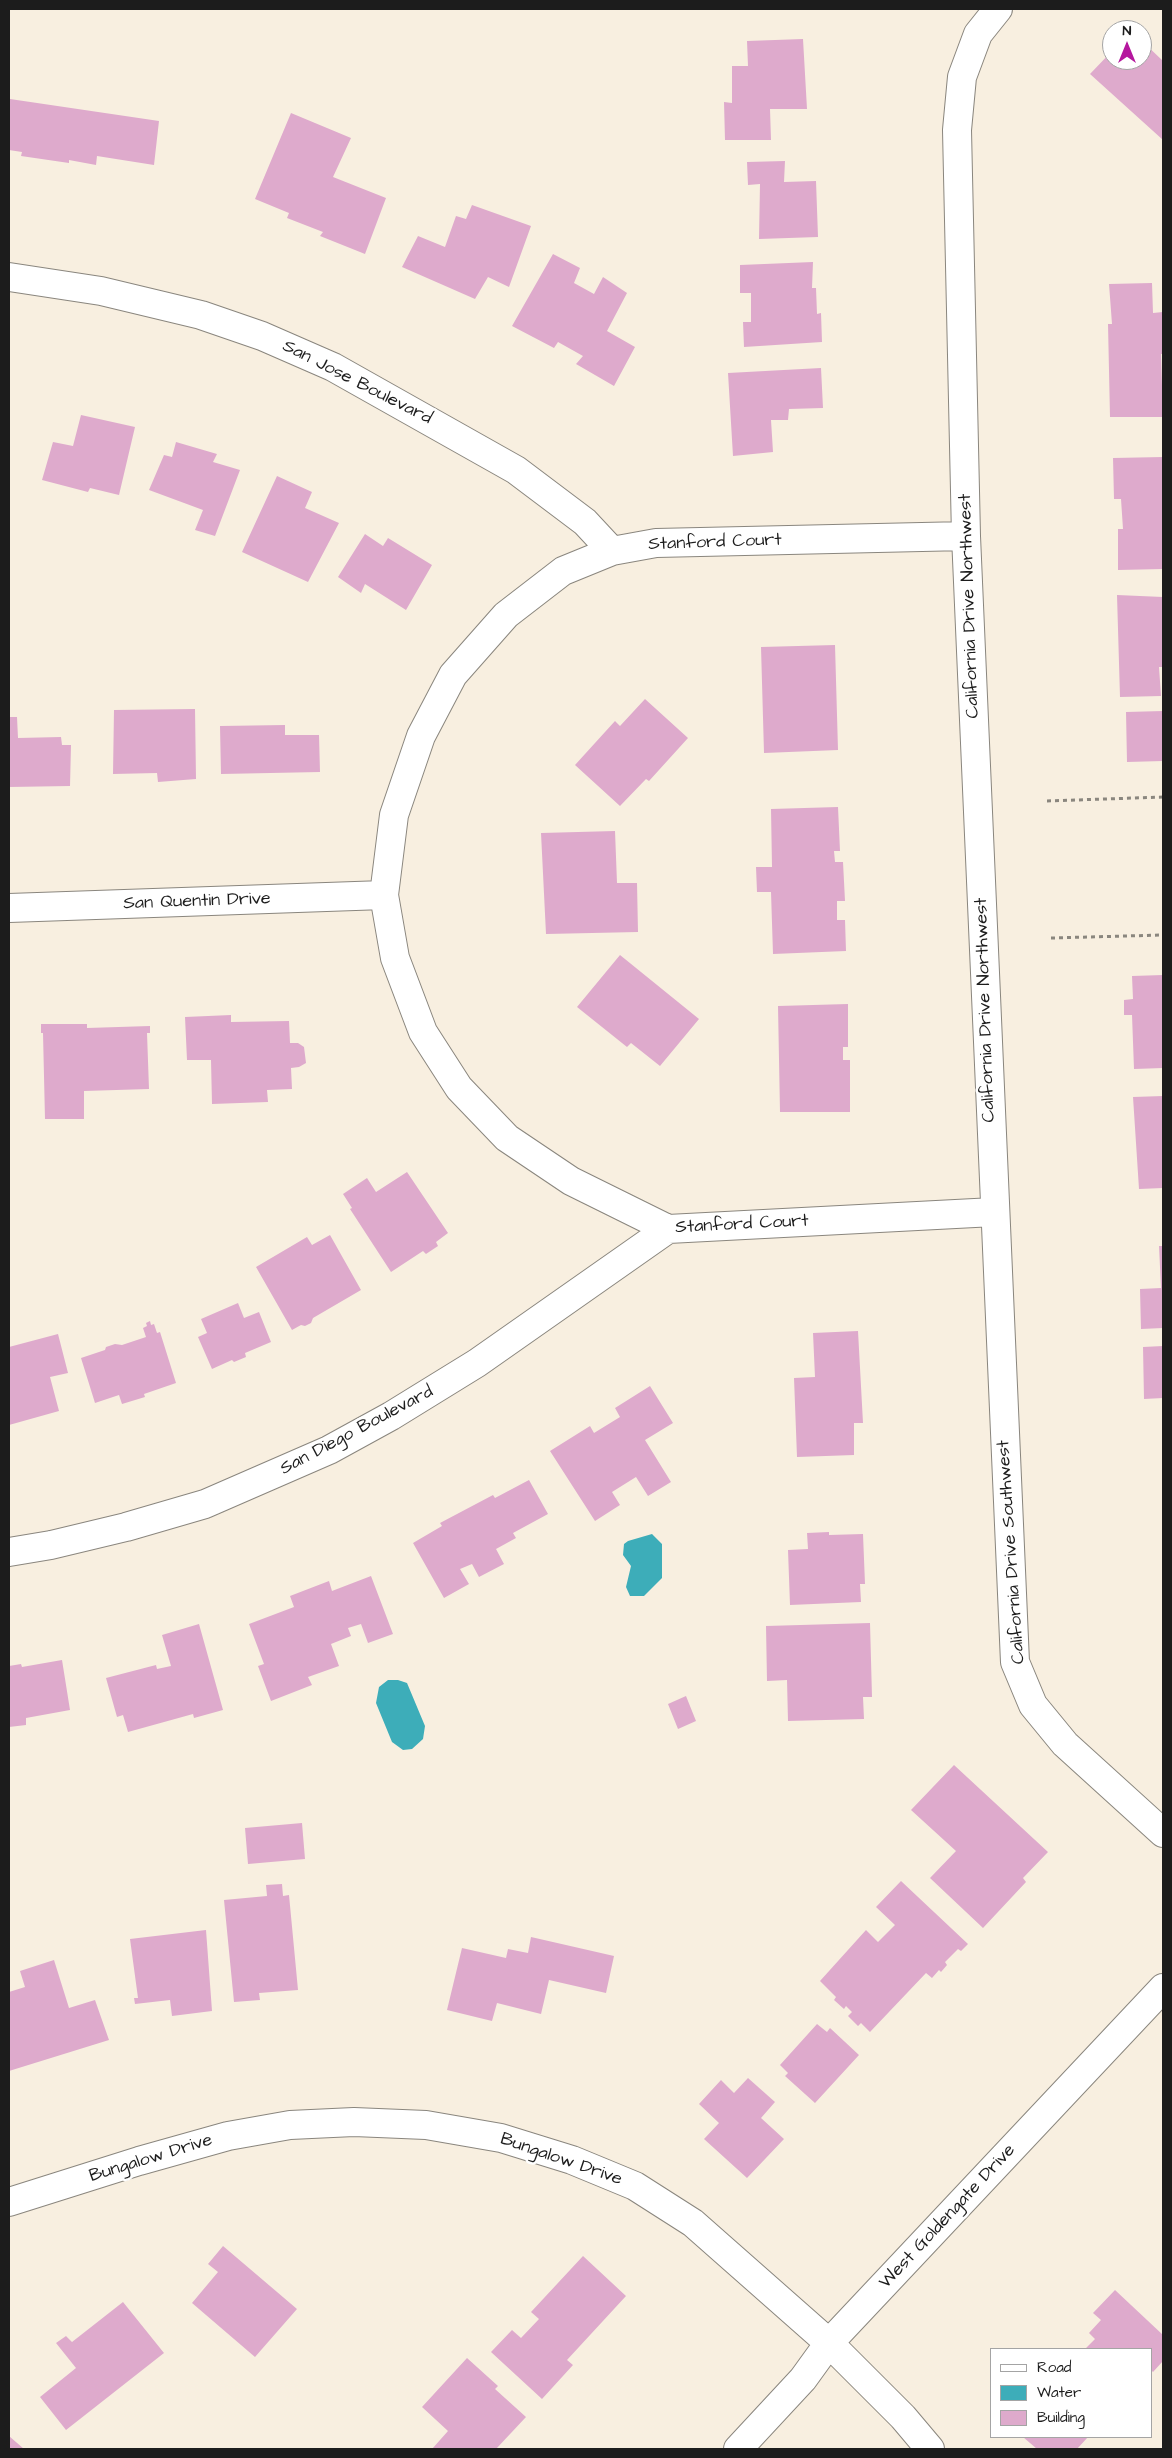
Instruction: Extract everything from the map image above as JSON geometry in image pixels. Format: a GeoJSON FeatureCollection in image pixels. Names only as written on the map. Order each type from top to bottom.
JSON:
{"type":"FeatureCollection","features":[{"type":"Feature","properties":{"kind":"street","name":"California Drive Northwest"},"geometry":{"type":"LineString","coordinates":[[994,1212],[966,536],[958,130],[962,77],[978,34],[998,9]]}},
{"type":"Feature","properties":{"kind":"street","name":"San Jose Boulevard"},"geometry":{"type":"LineString","coordinates":[[9,277],[102,291],[201,315],[262,336],[333,366],[516,470],[586,522],[612,551]]}},
{"type":"Feature","properties":{"kind":"street","name":"Stanford Court"},"geometry":{"type":"LineString","coordinates":[[966,536],[656,543],[612,551],[563,571],[506,615],[453,675],[421,736],[394,815],[384,896],[395,958],[423,1032],[459,1088],[507,1138],[571,1182],[668,1229],[994,1212]]}},
{"type":"Feature","properties":{"kind":"street","name":"San Quentin Drive"},"geometry":{"type":"LineString","coordinates":[[9,908],[384,896]]}},
{"type":"Feature","properties":{"kind":"street","name":"California Drive Southwest"},"geometry":{"type":"LineString","coordinates":[[994,1212],[1015,1662],[1033,1705],[1065,1744],[1163,1833]]}},
{"type":"Feature","properties":{"kind":"street","name":"San Diego Boulevard"},"geometry":{"type":"LineString","coordinates":[[9,1552],[51,1545],[126,1527],[205,1504],[329,1450],[391,1416],[477,1363],[668,1229]]}},
{"type":"Feature","properties":{"kind":"street","name":"West Goldengate Drive"},"geometry":{"type":"LineString","coordinates":[[738,2449],[803,2379],[829,2343],[1163,1988]]}},
{"type":"Feature","properties":{"kind":"street","name":"Bungalow Drive"},"geometry":{"type":"LineString","coordinates":[[11,2205],[139,2161],[228,2136],[290,2125],[354,2122],[426,2125],[501,2138],[572,2160],[635,2186],[693,2223],[829,2343],[903,2417],[930,2449]]}},
{"type":"Feature","properties":{"kind":"path"},"geometry":{"type":"LineString","coordinates":[[1047,801],[1163,797]]}},
{"type":"Feature","properties":{"kind":"path"},"geometry":{"type":"LineString","coordinates":[[1051,938],[1163,934]]}},
{"type":"Feature","properties":{"kind":"water"},"geometry":{"type":"Polygon","coordinates":[[[652,1534],[662,1544],[662,1578],[644,1596],[630,1596],[626,1587],[631,1566],[623,1555],[624,1544],[652,1534]]]}},
{"type":"Feature","properties":{"kind":"water"},"geometry":{"type":"Polygon","coordinates":[[[388,1680],[398,1680],[407,1683],[425,1726],[423,1739],[412,1749],[403,1750],[392,1742],[376,1703],[379,1687],[388,1680]]]}},
{"type":"Feature","properties":{"kind":"building"},"geometry":{"type":"Polygon","coordinates":[[[803,39],[807,109],[770,109],[771,140],[725,140],[724,102],[732,103],[732,66],[748,66],[747,41],[803,39]]]}},
{"type":"Feature","properties":{"kind":"building"},"geometry":{"type":"Polygon","coordinates":[[[1152,51],[1163,61],[1163,140],[1090,74],[1102,61],[1102,70],[1152,70],[1152,51]]]}},
{"type":"Feature","properties":{"kind":"building"},"geometry":{"type":"Polygon","coordinates":[[[10,99],[159,121],[154,165],[97,156],[96,165],[69,160],[69,163],[21,156],[22,152],[9,150],[10,99]]]}},
{"type":"Feature","properties":{"kind":"building"},"geometry":{"type":"Polygon","coordinates":[[[291,113],[351,138],[333,177],[386,198],[365,254],[320,236],[323,232],[287,218],[289,213],[255,199],[291,113]]]}},
{"type":"Feature","properties":{"kind":"building"},"geometry":{"type":"Polygon","coordinates":[[[785,161],[784,182],[816,181],[818,237],[759,239],[760,184],[748,185],[747,162],[785,161]]]}},
{"type":"Feature","properties":{"kind":"building"},"geometry":{"type":"Polygon","coordinates":[[[472,205],[531,226],[509,287],[488,277],[475,299],[402,267],[418,236],[445,247],[456,216],[466,219],[472,205]]]}},
{"type":"Feature","properties":{"kind":"building"},"geometry":{"type":"Polygon","coordinates":[[[553,254],[580,268],[574,283],[594,294],[603,277],[627,293],[607,331],[635,347],[614,386],[576,364],[583,356],[558,342],[554,348],[512,326],[553,254]]]}},
{"type":"Feature","properties":{"kind":"building"},"geometry":{"type":"Polygon","coordinates":[[[813,262],[812,288],[816,288],[817,314],[821,313],[822,342],[744,347],[743,322],[751,322],[751,293],[740,293],[740,265],[813,262]]]}},
{"type":"Feature","properties":{"kind":"building"},"geometry":{"type":"Polygon","coordinates":[[[1152,283],[1153,313],[1163,312],[1163,354],[1161,354],[1163,417],[1110,417],[1108,324],[1112,324],[1109,284],[1152,283]]]}},
{"type":"Feature","properties":{"kind":"building"},"geometry":{"type":"Polygon","coordinates":[[[821,368],[823,408],[789,409],[788,420],[771,420],[773,452],[733,456],[728,373],[821,368]]]}},
{"type":"Feature","properties":{"kind":"building"},"geometry":{"type":"Polygon","coordinates":[[[81,415],[135,427],[119,495],[90,488],[88,492],[42,480],[53,442],[73,446],[81,415]]]}},
{"type":"Feature","properties":{"kind":"building"},"geometry":{"type":"Polygon","coordinates":[[[176,442],[217,454],[213,462],[240,470],[215,536],[195,530],[203,510],[149,490],[164,455],[172,457],[176,442]]]}},
{"type":"Feature","properties":{"kind":"building"},"geometry":{"type":"Polygon","coordinates":[[[1163,457],[1163,569],[1118,570],[1118,529],[1123,529],[1121,499],[1114,499],[1113,458],[1163,457]]]}},
{"type":"Feature","properties":{"kind":"building"},"geometry":{"type":"Polygon","coordinates":[[[277,476],[312,492],[305,508],[339,523],[308,582],[242,552],[277,476]]]}},
{"type":"Feature","properties":{"kind":"building"},"geometry":{"type":"Polygon","coordinates":[[[365,534],[383,546],[388,538],[432,565],[406,610],[365,584],[361,593],[338,577],[365,534]]]}},
{"type":"Feature","properties":{"kind":"building"},"geometry":{"type":"Polygon","coordinates":[[[1117,595],[1163,597],[1163,667],[1159,667],[1161,696],[1120,697],[1117,595]]]}},
{"type":"Feature","properties":{"kind":"building"},"geometry":{"type":"Polygon","coordinates":[[[835,645],[838,750],[764,753],[761,647],[835,645]]]}},
{"type":"Feature","properties":{"kind":"building"},"geometry":{"type":"Polygon","coordinates":[[[645,699],[688,738],[649,781],[646,779],[620,806],[575,765],[615,721],[620,726],[645,699]]]}},
{"type":"Feature","properties":{"kind":"building"},"geometry":{"type":"Polygon","coordinates":[[[195,709],[196,779],[158,782],[157,773],[113,774],[114,710],[195,709]]]}},
{"type":"Feature","properties":{"kind":"building"},"geometry":{"type":"Polygon","coordinates":[[[1163,711],[1163,761],[1127,762],[1126,712],[1163,711]]]}},
{"type":"Feature","properties":{"kind":"building"},"geometry":{"type":"Polygon","coordinates":[[[9,717],[17,717],[18,738],[61,737],[62,745],[71,745],[70,786],[9,787],[9,717]]]}},
{"type":"Feature","properties":{"kind":"building"},"geometry":{"type":"Polygon","coordinates":[[[285,725],[285,735],[319,735],[320,772],[221,774],[220,726],[285,725]]]}},
{"type":"Feature","properties":{"kind":"building"},"geometry":{"type":"Polygon","coordinates":[[[838,807],[840,851],[834,851],[835,862],[843,862],[845,901],[837,901],[837,920],[845,920],[846,951],[773,954],[771,892],[757,892],[756,867],[772,867],[771,809],[838,807]]]}},
{"type":"Feature","properties":{"kind":"building"},"geometry":{"type":"Polygon","coordinates":[[[615,831],[617,883],[637,883],[638,932],[546,934],[541,833],[615,831]]]}},
{"type":"Feature","properties":{"kind":"building"},"geometry":{"type":"Polygon","coordinates":[[[620,955],[699,1019],[660,1066],[631,1043],[627,1047],[577,1007],[620,955]]]}},
{"type":"Feature","properties":{"kind":"building"},"geometry":{"type":"Polygon","coordinates":[[[1163,975],[1163,1068],[1134,1069],[1132,1015],[1124,1015],[1124,1000],[1133,999],[1132,976],[1163,975]]]}},
{"type":"Feature","properties":{"kind":"building"},"geometry":{"type":"Polygon","coordinates":[[[848,1004],[848,1047],[843,1047],[843,1060],[850,1060],[850,1112],[780,1112],[778,1006],[848,1004]]]}},
{"type":"Feature","properties":{"kind":"building"},"geometry":{"type":"Polygon","coordinates":[[[231,1015],[231,1022],[289,1021],[290,1043],[298,1043],[304,1047],[306,1063],[299,1067],[291,1068],[292,1089],[267,1090],[268,1102],[212,1104],[211,1060],[187,1060],[185,1017],[231,1015]]]}},
{"type":"Feature","properties":{"kind":"building"},"geometry":{"type":"Polygon","coordinates":[[[41,1024],[87,1024],[87,1028],[150,1026],[150,1033],[147,1033],[149,1089],[84,1091],[84,1119],[45,1119],[43,1033],[41,1033],[41,1024]]]}},
{"type":"Feature","properties":{"kind":"building"},"geometry":{"type":"Polygon","coordinates":[[[1163,1096],[1163,1188],[1139,1189],[1133,1097],[1163,1096]]]}},
{"type":"Feature","properties":{"kind":"building"},"geometry":{"type":"Polygon","coordinates":[[[407,1172],[448,1233],[436,1242],[438,1246],[426,1254],[423,1251],[391,1272],[350,1209],[352,1208],[343,1194],[367,1178],[376,1192],[407,1172]]]}},
{"type":"Feature","properties":{"kind":"building"},"geometry":{"type":"Polygon","coordinates":[[[330,1235],[361,1290],[313,1318],[311,1323],[305,1326],[301,1325],[292,1330],[256,1267],[307,1237],[312,1245],[330,1235]]]}},
{"type":"Feature","properties":{"kind":"building"},"geometry":{"type":"Polygon","coordinates":[[[1159,1246],[1163,1246],[1163,1328],[1141,1329],[1140,1289],[1161,1288],[1159,1246]]]}},
{"type":"Feature","properties":{"kind":"building"},"geometry":{"type":"Polygon","coordinates":[[[238,1303],[244,1318],[259,1312],[271,1342],[245,1353],[246,1357],[234,1362],[232,1360],[212,1369],[198,1337],[207,1333],[201,1319],[238,1303]]]}},
{"type":"Feature","properties":{"kind":"building"},"geometry":{"type":"Polygon","coordinates":[[[150,1321],[151,1325],[154,1324],[157,1333],[160,1332],[176,1383],[144,1394],[145,1397],[122,1404],[119,1395],[95,1403],[81,1358],[105,1350],[106,1347],[115,1344],[122,1345],[146,1337],[143,1328],[150,1321]]]}},
{"type":"Feature","properties":{"kind":"building"},"geometry":{"type":"Polygon","coordinates":[[[858,1331],[863,1423],[854,1423],[854,1455],[797,1457],[794,1378],[815,1377],[813,1333],[858,1331]]]}},
{"type":"Feature","properties":{"kind":"building"},"geometry":{"type":"Polygon","coordinates":[[[58,1334],[68,1373],[50,1377],[59,1411],[9,1425],[9,1347],[58,1334]]]}},
{"type":"Feature","properties":{"kind":"building"},"geometry":{"type":"Polygon","coordinates":[[[1163,1346],[1163,1398],[1144,1399],[1143,1347],[1163,1346]]]}},
{"type":"Feature","properties":{"kind":"building"},"geometry":{"type":"Polygon","coordinates":[[[650,1386],[673,1423],[645,1440],[671,1482],[648,1496],[636,1477],[612,1492],[620,1505],[595,1521],[550,1451],[590,1426],[594,1433],[620,1417],[615,1408],[650,1386]]]}},
{"type":"Feature","properties":{"kind":"building"},"geometry":{"type":"Polygon","coordinates":[[[529,1480],[548,1514],[513,1533],[516,1538],[496,1549],[504,1564],[479,1577],[472,1564],[460,1569],[469,1584],[444,1598],[413,1543],[442,1526],[440,1523],[493,1495],[495,1498],[529,1480]]]}},
{"type":"Feature","properties":{"kind":"building"},"geometry":{"type":"Polygon","coordinates":[[[829,1532],[829,1535],[863,1534],[865,1584],[860,1584],[861,1602],[790,1605],[788,1550],[808,1549],[807,1533],[829,1532]]]}},
{"type":"Feature","properties":{"kind":"building"},"geometry":{"type":"Polygon","coordinates":[[[371,1576],[393,1634],[368,1643],[361,1624],[348,1628],[351,1636],[331,1644],[339,1666],[308,1677],[312,1685],[271,1701],[258,1666],[264,1664],[249,1624],[294,1607],[290,1596],[329,1581],[332,1591],[371,1576]]]}},
{"type":"Feature","properties":{"kind":"building"},"geometry":{"type":"Polygon","coordinates":[[[870,1623],[872,1697],[863,1697],[864,1719],[788,1721],[787,1680],[767,1681],[766,1626],[870,1623]]]}},
{"type":"Feature","properties":{"kind":"building"},"geometry":{"type":"Polygon","coordinates":[[[199,1624],[223,1710],[194,1718],[193,1714],[128,1732],[123,1715],[117,1717],[106,1678],[156,1665],[157,1669],[171,1666],[162,1635],[199,1624]]]}},
{"type":"Feature","properties":{"kind":"building"},"geometry":{"type":"Polygon","coordinates":[[[62,1660],[70,1710],[26,1718],[26,1725],[9,1727],[9,1666],[21,1664],[22,1667],[62,1660]]]}},
{"type":"Feature","properties":{"kind":"building"},"geometry":{"type":"Polygon","coordinates":[[[686,1696],[696,1721],[678,1729],[668,1704],[686,1696]]]}},
{"type":"Feature","properties":{"kind":"building"},"geometry":{"type":"Polygon","coordinates":[[[954,1765],[1048,1852],[1023,1878],[1026,1882],[983,1928],[930,1878],[956,1851],[911,1810],[954,1765]]]}},
{"type":"Feature","properties":{"kind":"building"},"geometry":{"type":"Polygon","coordinates":[[[302,1823],[305,1859],[248,1864],[245,1828],[302,1823]]]}},
{"type":"Feature","properties":{"kind":"building"},"geometry":{"type":"Polygon","coordinates":[[[901,1881],[968,1944],[961,1951],[958,1949],[945,1962],[947,1965],[941,1972],[939,1970],[932,1978],[926,1973],[870,2032],[861,2023],[858,2026],[848,2016],[852,2012],[846,2006],[844,2009],[834,2000],[836,1997],[820,1981],[866,1930],[878,1942],[895,1925],[876,1907],[901,1881]]]}},
{"type":"Feature","properties":{"kind":"building"},"geometry":{"type":"Polygon","coordinates":[[[282,1884],[283,1896],[289,1895],[298,1990],[259,1993],[260,2000],[234,2002],[224,1900],[267,1896],[266,1885],[282,1884]]]}},
{"type":"Feature","properties":{"kind":"building"},"geometry":{"type":"Polygon","coordinates":[[[206,1930],[212,2011],[172,2016],[170,2000],[135,2004],[134,1998],[138,1998],[130,1939],[206,1930]]]}},
{"type":"Feature","properties":{"kind":"building"},"geometry":{"type":"Polygon","coordinates":[[[531,1937],[614,1956],[606,1993],[549,1980],[541,2014],[497,2003],[492,2021],[447,2010],[462,1948],[506,1958],[508,1949],[528,1953],[531,1937]]]}},
{"type":"Feature","properties":{"kind":"building"},"geometry":{"type":"Polygon","coordinates":[[[54,1960],[69,2008],[95,2000],[109,2040],[9,2071],[9,1992],[25,1987],[20,1971],[54,1960]]]}},
{"type":"Feature","properties":{"kind":"building"},"geometry":{"type":"Polygon","coordinates":[[[817,2024],[827,2032],[830,2028],[859,2055],[815,2103],[785,2076],[788,2073],[780,2065],[817,2024]]]}},
{"type":"Feature","properties":{"kind":"building"},"geometry":{"type":"Polygon","coordinates":[[[748,2078],[775,2102],[761,2118],[784,2139],[747,2178],[704,2139],[719,2123],[699,2104],[721,2080],[734,2093],[748,2078]]]}},
{"type":"Feature","properties":{"kind":"building"},"geometry":{"type":"Polygon","coordinates":[[[223,2246],[297,2309],[255,2357],[192,2303],[218,2272],[208,2264],[223,2246]]]}},
{"type":"Feature","properties":{"kind":"building"},"geometry":{"type":"Polygon","coordinates":[[[583,2256],[626,2296],[567,2360],[573,2365],[542,2399],[491,2352],[512,2330],[521,2338],[539,2319],[531,2312],[583,2256]]]}},
{"type":"Feature","properties":{"kind":"building"},"geometry":{"type":"Polygon","coordinates":[[[1115,2290],[1163,2335],[1163,2361],[1153,2372],[1152,2348],[1086,2348],[1095,2339],[1089,2333],[1101,2320],[1093,2313],[1115,2290]]]}},
{"type":"Feature","properties":{"kind":"building"},"geometry":{"type":"Polygon","coordinates":[[[123,2302],[164,2353],[66,2430],[40,2397],[76,2368],[56,2343],[66,2336],[72,2342],[123,2302]]]}},
{"type":"Feature","properties":{"kind":"building"},"geometry":{"type":"Polygon","coordinates":[[[467,2358],[498,2386],[495,2389],[526,2417],[496,2449],[432,2449],[448,2431],[422,2407],[467,2358]]]}},
{"type":"Feature","properties":{"kind":"building"},"geometry":{"type":"Polygon","coordinates":[[[9,2436],[24,2449],[9,2449],[9,2436]]]}},
{"type":"Feature","properties":{"kind":"building"},"geometry":{"type":"Polygon","coordinates":[[[1024,2438],[1087,2438],[1077,2449],[1037,2449],[1024,2438]]]}}]}
